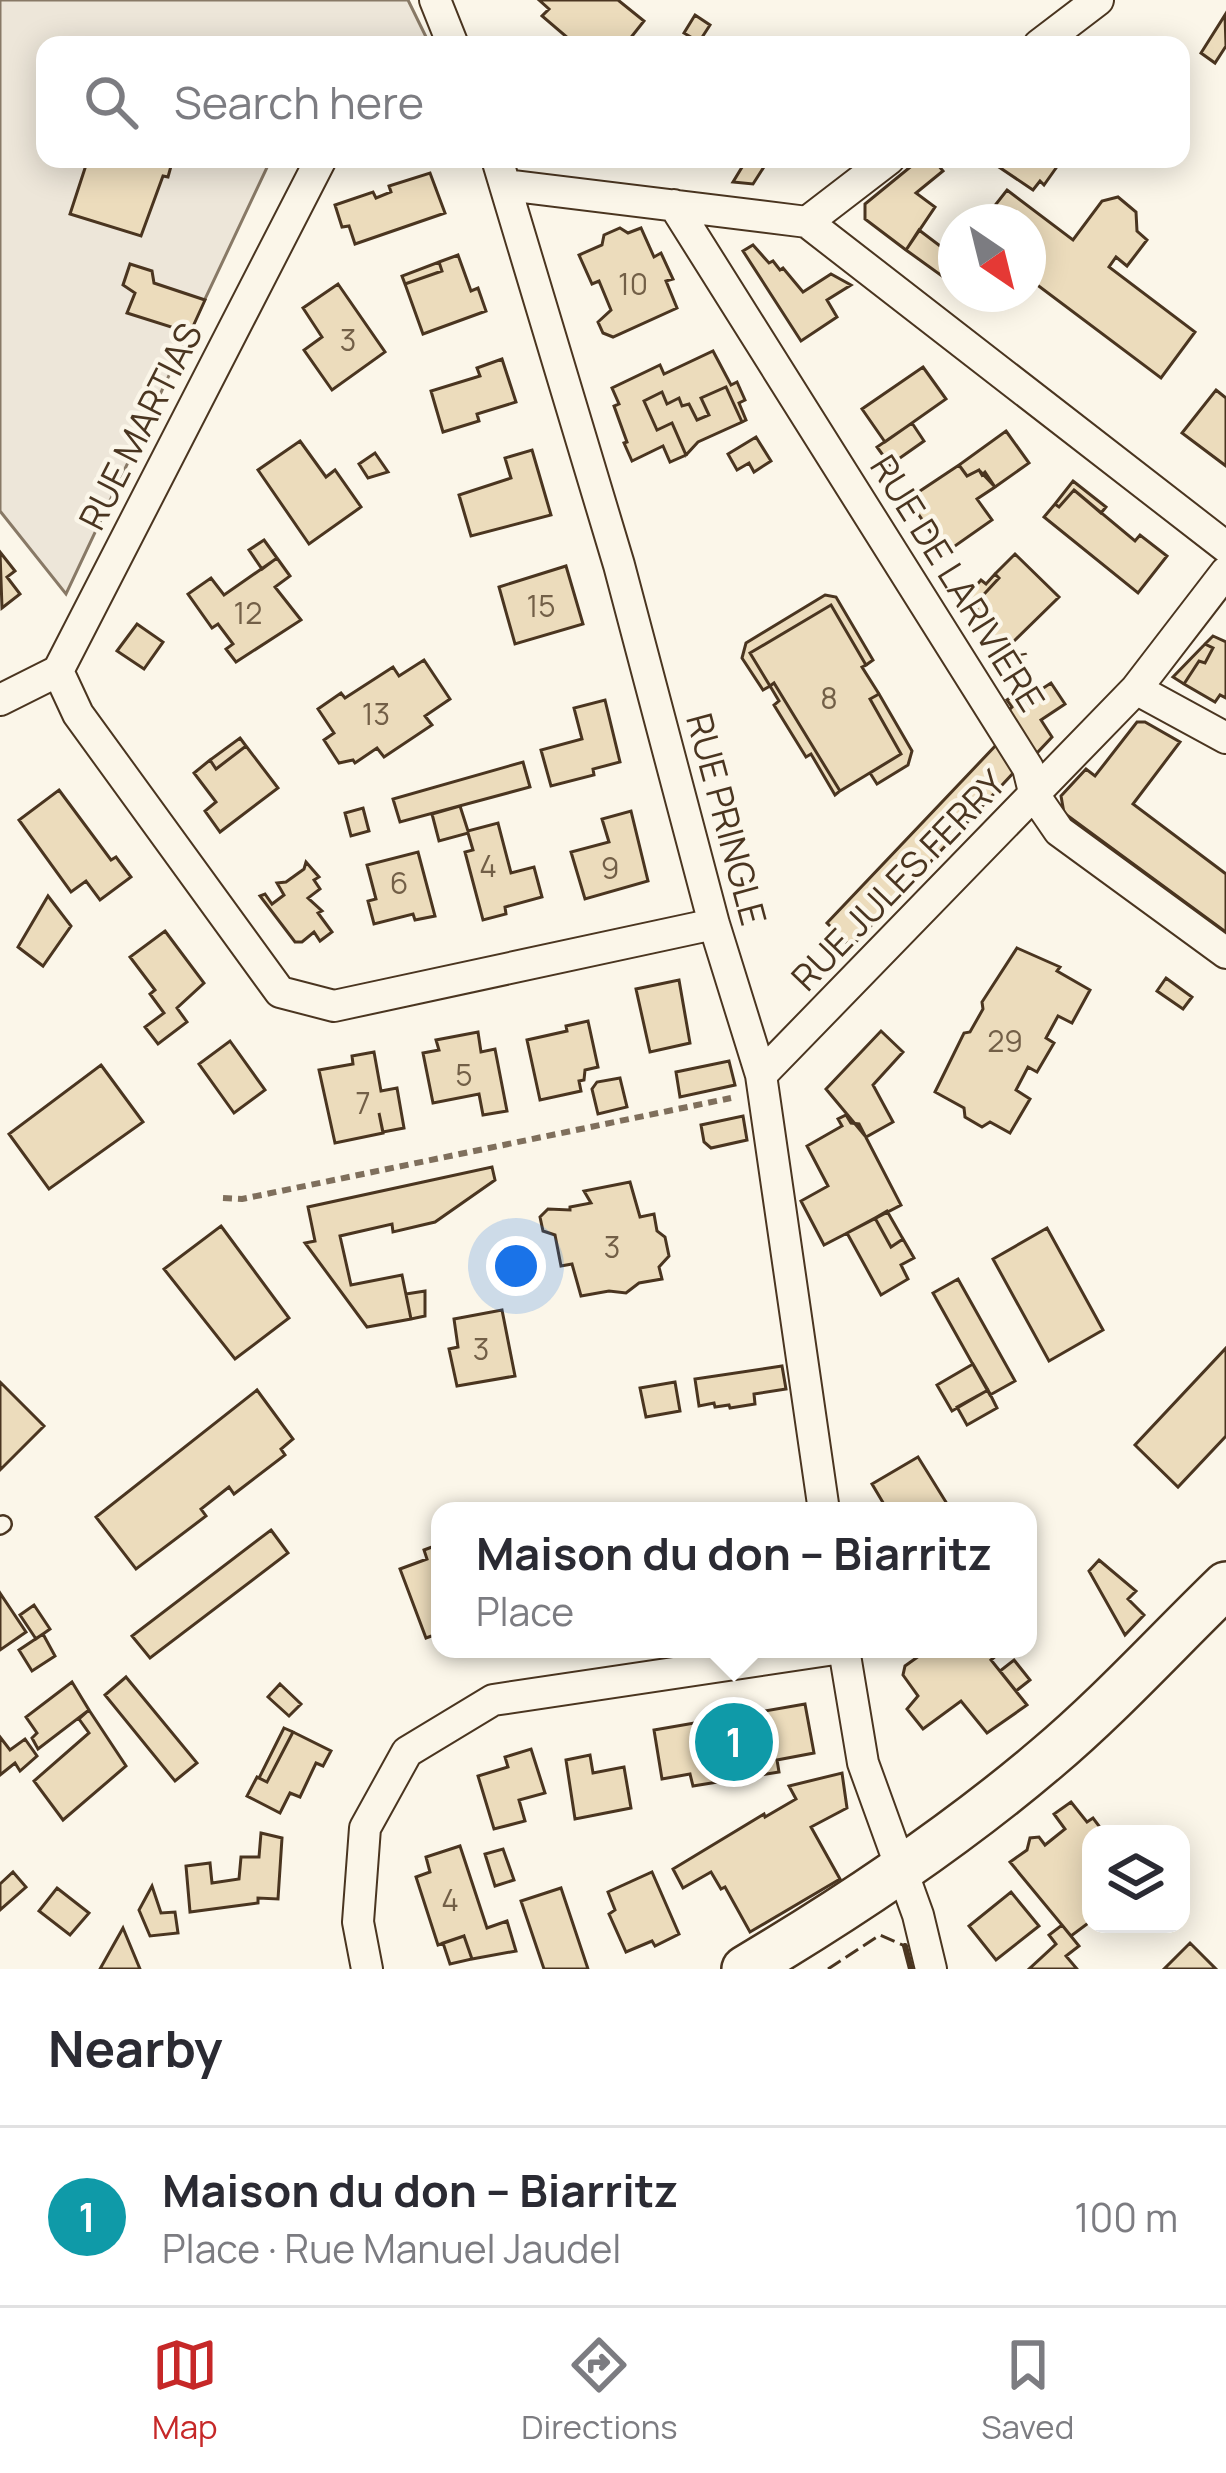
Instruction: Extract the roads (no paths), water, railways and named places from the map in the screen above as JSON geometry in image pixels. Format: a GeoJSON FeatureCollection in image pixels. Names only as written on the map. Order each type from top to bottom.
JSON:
{"type":"FeatureCollection","features":[{"type":"Feature","properties":{"kind":"main road"},"geometry":{"type":"LineString","coordinates":[[745,1969],[955,1833],[1052,1754],[1226,1585]]}},
{"type":"Feature","properties":{"kind":"street"},"geometry":{"type":"LineString","coordinates":[[434,0],[449,36]]}},
{"type":"Feature","properties":{"kind":"street"},"geometry":{"type":"LineString","coordinates":[[1051,36],[1098,0]]}},
{"type":"Feature","properties":{"kind":"street","name":"RUE MARTIAS"},"geometry":{"type":"LineString","coordinates":[[58,671],[317,168]]}},
{"type":"Feature","properties":{"kind":"street"},"geometry":{"type":"LineString","coordinates":[[806,222],[877,168]]}},
{"type":"Feature","properties":{"kind":"street"},"geometry":{"type":"LineString","coordinates":[[502,172],[674,205],[806,222],[1226,548]]}},
{"type":"Feature","properties":{"kind":"street","name":"RUE PRINGLE"},"geometry":{"type":"LineString","coordinates":[[502,172],[619,565],[714,924],[763,1083],[823,1502]]}},
{"type":"Feature","properties":{"kind":"street","name":"RUE DE LARIVIÉRE"},"geometry":{"type":"LineString","coordinates":[[674,205],[1028,768],[1035,796],[1059,831],[1226,953]]}},
{"type":"Feature","properties":{"kind":"street","name":"RUE JULES FERRY"},"geometry":{"type":"LineString","coordinates":[[763,1083],[1136,689],[1226,572]]}},
{"type":"Feature","properties":{"kind":"street"},"geometry":{"type":"LineString","coordinates":[[0,700],[58,671],[78,714],[280,992],[334,1006],[714,924]]}},
{"type":"Feature","properties":{"kind":"street"},"geometry":{"type":"LineString","coordinates":[[1136,689],[1226,738]]}},
{"type":"Feature","properties":{"kind":"street"},"geometry":{"type":"LineString","coordinates":[[367,1969],[358,1922],[365,1828],[407,1752],[493,1700],[779,1658]]}},
{"type":"Feature","properties":{"kind":"street"},"geometry":{"type":"LineString","coordinates":[[842,1658],[863,1763],[931,1969]]}},
{"type":"Feature","properties":{"kind":"place","name":"Maison du don – Biarritz"},"geometry":{"type":"Point","coordinates":[734,1742]}}]}
